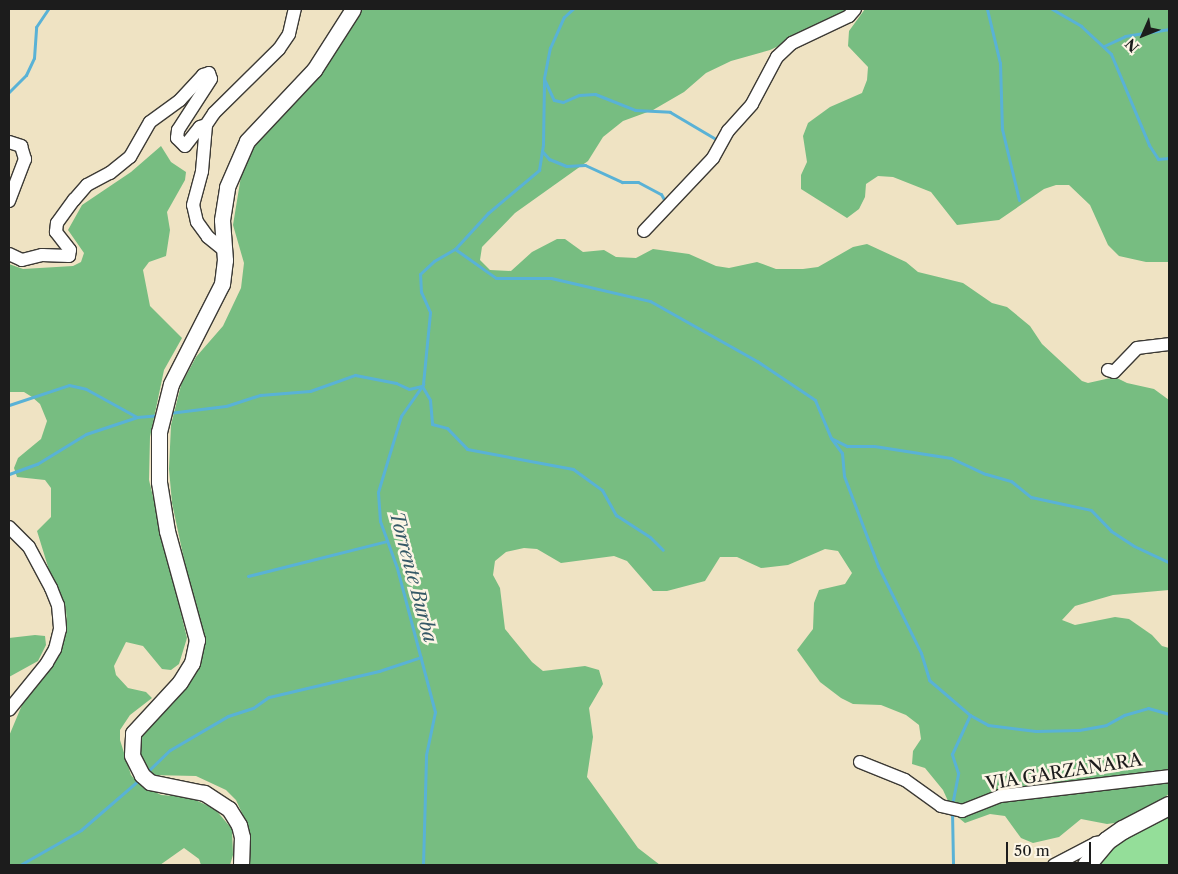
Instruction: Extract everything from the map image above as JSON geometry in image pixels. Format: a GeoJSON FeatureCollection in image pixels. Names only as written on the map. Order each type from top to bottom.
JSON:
{"type":"FeatureCollection","features":[{"type":"Feature","properties":{"kind":"main road"},"geometry":{"type":"LineString","coordinates":[[1087,865],[1107,841],[1169,806]]}},
{"type":"Feature","properties":{"kind":"street"},"geometry":{"type":"LineString","coordinates":[[224,250],[208,237],[197,222],[193,206],[202,171],[206,125],[214,112],[278,49],[289,34],[295,9]]}},
{"type":"Feature","properties":{"kind":"street"},"geometry":{"type":"LineString","coordinates":[[240,865],[242,837],[229,809],[204,794],[150,782],[142,775],[132,755],[133,733],[140,721],[180,682],[192,662],[197,640],[167,531],[159,482],[159,432],[171,384],[222,284],[224,250],[222,220],[227,187],[246,141],[314,70],[353,9]]}},
{"type":"Feature","properties":{"kind":"street"},"geometry":{"type":"LineString","coordinates":[[644,231],[713,158],[728,131],[752,104],[776,57],[792,43],[849,16],[855,9]]}},
{"type":"Feature","properties":{"kind":"street"},"geometry":{"type":"LineString","coordinates":[[9,254],[22,260],[42,255],[69,256],[70,250],[56,232],[57,223],[74,200],[88,185],[110,173],[130,157],[150,122],[209,73],[211,79],[178,130],[177,138],[185,146],[200,127],[206,125]]}},
{"type":"Feature","properties":{"kind":"street"},"geometry":{"type":"LineString","coordinates":[[9,142],[21,146],[24,160],[9,201]]}},
{"type":"Feature","properties":{"kind":"street"},"geometry":{"type":"LineString","coordinates":[[1108,370],[1114,372],[1137,348],[1169,344]]}},
{"type":"Feature","properties":{"kind":"street"},"geometry":{"type":"LineString","coordinates":[[9,527],[29,547],[51,588],[58,605],[60,628],[55,649],[47,663],[9,710]]}},
{"type":"Feature","properties":{"kind":"street","name":"VIA GARZANARA"},"geometry":{"type":"LineString","coordinates":[[860,762],[905,780],[941,806],[962,811],[1000,796],[1169,776]]}},
{"type":"Feature","properties":{"kind":"street"},"geometry":{"type":"LineString","coordinates":[[1054,865],[1096,842],[1107,841]]}},
{"type":"Feature","properties":{"kind":"green space"},"geometry":{"type":"Polygon","coordinates":[[[360,9],[849,9],[824,25],[770,50],[731,61],[706,73],[684,92],[653,110],[623,121],[603,137],[588,161],[515,213],[482,247],[480,260],[490,270],[511,271],[532,252],[557,239],[565,239],[583,252],[604,250],[616,257],[636,258],[653,249],[689,254],[716,266],[729,268],[757,262],[776,269],[803,269],[818,267],[853,247],[867,244],[906,262],[918,272],[963,283],[992,303],[1007,307],[1030,326],[1042,344],[1082,381],[1088,383],[1115,377],[1127,383],[1154,389],[1169,400],[1169,590],[1113,595],[1075,606],[1062,620],[1075,625],[1115,617],[1129,619],[1152,635],[1162,646],[1169,648],[1169,794],[1139,815],[1121,822],[1107,824],[1081,819],[1059,837],[1033,843],[1021,838],[1005,816],[990,814],[965,823],[954,814],[943,790],[925,768],[912,764],[913,751],[921,739],[919,725],[906,715],[881,705],[853,704],[841,698],[820,682],[797,650],[813,629],[814,603],[819,590],[845,584],[852,573],[838,551],[825,549],[788,565],[761,568],[737,557],[720,557],[705,581],[667,591],[653,591],[627,561],[614,556],[561,563],[537,549],[524,548],[506,552],[495,561],[493,575],[500,588],[505,629],[532,662],[543,671],[585,666],[599,670],[603,684],[589,708],[593,737],[587,777],[638,848],[660,865],[248,865],[250,836],[247,824],[236,800],[226,790],[196,776],[150,775],[139,763],[137,738],[202,644],[172,503],[169,469],[171,425],[181,385],[196,357],[223,326],[241,288],[244,263],[233,225],[242,170],[252,139],[360,9]]]}},
{"type":"Feature","properties":{"kind":"green space"},"geometry":{"type":"Polygon","coordinates":[[[865,9],[1169,9],[1169,262],[1146,262],[1119,256],[1108,245],[1090,205],[1069,185],[1056,185],[1044,189],[999,220],[957,225],[931,192],[893,177],[878,176],[866,184],[865,197],[859,209],[847,218],[801,189],[801,175],[807,162],[803,136],[808,123],[830,107],[862,93],[867,80],[868,67],[848,46],[849,31],[865,9]]]}},
{"type":"Feature","properties":{"kind":"green space"},"geometry":{"type":"Polygon","coordinates":[[[161,146],[171,162],[186,172],[185,180],[167,212],[170,230],[166,256],[149,262],[143,270],[150,306],[182,338],[164,370],[150,437],[149,480],[187,638],[179,664],[171,670],[162,669],[143,646],[126,642],[114,666],[116,675],[128,688],[146,692],[152,698],[130,715],[120,730],[120,740],[131,775],[137,782],[161,795],[189,797],[215,809],[232,829],[233,855],[230,865],[201,865],[199,859],[184,848],[160,865],[9,865],[9,736],[22,705],[51,668],[62,647],[67,628],[66,609],[53,583],[37,531],[51,517],[51,488],[45,480],[17,477],[14,468],[18,458],[41,439],[47,421],[40,404],[32,397],[24,392],[9,392],[9,264],[23,269],[73,266],[81,262],[84,253],[68,230],[82,205],[131,172],[161,146]]]}},
{"type":"Feature","properties":{"kind":"green space"},"geometry":{"type":"Polygon","coordinates":[[[35,635],[45,636],[46,645],[38,661],[9,677],[9,638],[35,635]]]}},
{"type":"Feature","properties":{"kind":"green space"},"geometry":{"type":"Polygon","coordinates":[[[1169,813],[1169,865],[1094,865],[1119,839],[1169,813]]]}},
{"type":"Feature","properties":{"kind":"waterway"},"geometry":{"type":"LineString","coordinates":[[9,92],[26,75],[34,58],[36,27],[48,9]]}},
{"type":"Feature","properties":{"kind":"waterway","name":"Torrente Burba"},"geometry":{"type":"LineString","coordinates":[[423,865],[426,755],[435,712],[397,568],[380,521],[378,492],[401,416],[423,384],[430,312],[421,292],[420,274],[434,261],[455,249],[488,213],[539,170],[543,145],[544,78],[550,48],[564,17],[573,9]]}},
{"type":"Feature","properties":{"kind":"waterway"},"geometry":{"type":"LineString","coordinates":[[987,9],[1000,63],[1002,129],[1019,200]]}},
{"type":"Feature","properties":{"kind":"waterway"},"geometry":{"type":"LineString","coordinates":[[1052,9],[1081,26],[1111,54],[1149,145],[1158,159],[1169,158]]}},
{"type":"Feature","properties":{"kind":"waterway"},"geometry":{"type":"LineString","coordinates":[[1104,46],[1125,36],[1169,29]]}},
{"type":"Feature","properties":{"kind":"waterway"},"geometry":{"type":"LineString","coordinates":[[544,79],[554,100],[563,102],[579,95],[595,94],[635,110],[670,112],[719,141]]}},
{"type":"Feature","properties":{"kind":"waterway"},"geometry":{"type":"LineString","coordinates":[[542,151],[549,159],[566,166],[585,165],[622,182],[638,182],[661,194],[666,203]]}},
{"type":"Feature","properties":{"kind":"waterway"},"geometry":{"type":"LineString","coordinates":[[455,249],[496,278],[551,278],[650,301],[757,361],[815,400],[831,438],[842,453],[844,476],[878,566],[921,653],[929,680],[970,715],[988,725],[1036,731],[1079,730],[1106,725],[1124,715],[1148,708],[1169,714]]}},
{"type":"Feature","properties":{"kind":"waterway"},"geometry":{"type":"LineString","coordinates":[[169,413],[226,406],[260,395],[310,391],[355,375],[396,383],[409,389],[422,386],[430,400],[432,424],[447,428],[467,449],[573,469],[602,490],[616,515],[650,537],[663,550]]}},
{"type":"Feature","properties":{"kind":"waterway"},"geometry":{"type":"LineString","coordinates":[[9,405],[69,385],[86,389],[137,417],[158,415]]}},
{"type":"Feature","properties":{"kind":"waterway"},"geometry":{"type":"LineString","coordinates":[[9,474],[37,464],[86,434],[137,417]]}},
{"type":"Feature","properties":{"kind":"waterway"},"geometry":{"type":"LineString","coordinates":[[831,438],[847,446],[874,446],[951,458],[986,474],[1011,481],[1031,497],[1091,510],[1111,531],[1134,546],[1169,562]]}},
{"type":"Feature","properties":{"kind":"waterway"},"geometry":{"type":"LineString","coordinates":[[248,576],[387,541]]}},
{"type":"Feature","properties":{"kind":"waterway"},"geometry":{"type":"LineString","coordinates":[[147,772],[170,750],[228,716],[253,708],[269,697],[379,671],[421,657]]}},
{"type":"Feature","properties":{"kind":"waterway"},"geometry":{"type":"LineString","coordinates":[[952,805],[958,773],[952,754],[970,715]]}},
{"type":"Feature","properties":{"kind":"waterway"},"geometry":{"type":"LineString","coordinates":[[20,865],[81,830],[141,778]]}},
{"type":"Feature","properties":{"kind":"waterway"},"geometry":{"type":"LineString","coordinates":[[952,811],[953,865]]}}]}
